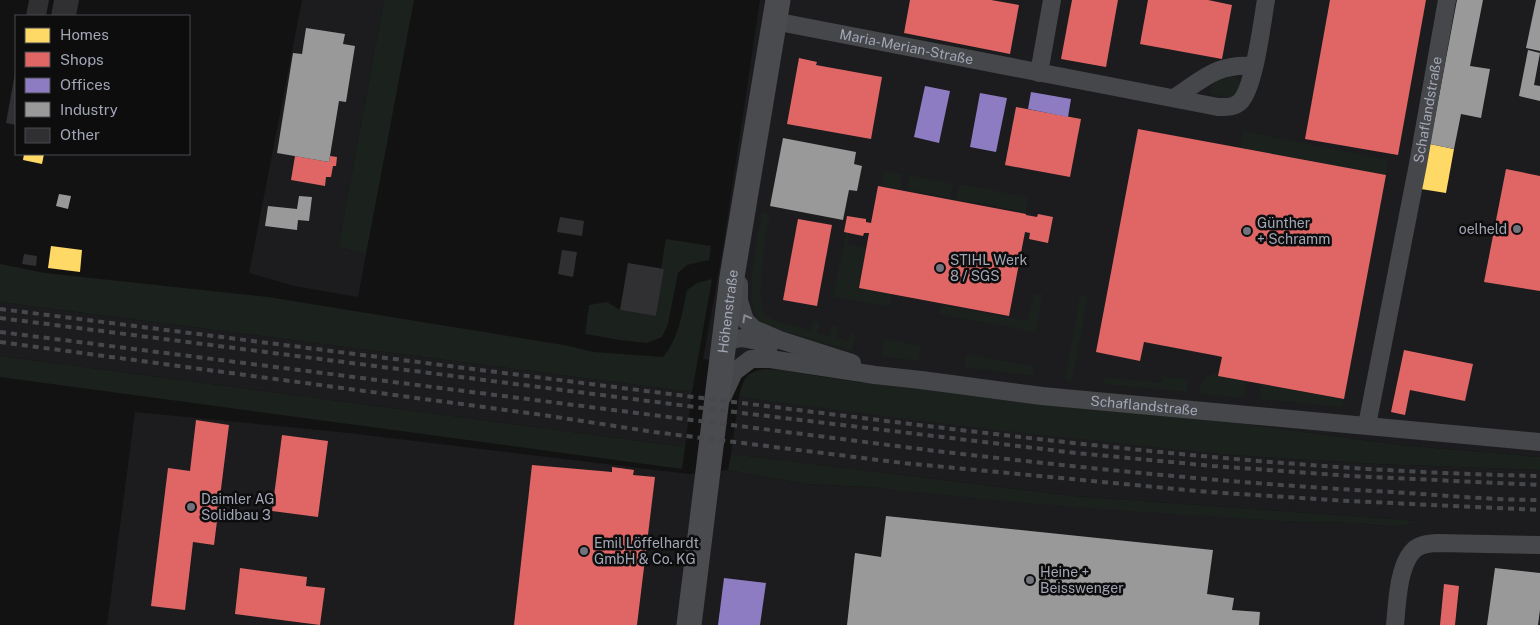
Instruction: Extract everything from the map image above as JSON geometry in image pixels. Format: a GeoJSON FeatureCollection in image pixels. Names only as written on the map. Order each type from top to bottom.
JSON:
{"type":"FeatureCollection","features":[{"type":"Feature","properties":{"kind":"main road","name":"Höhenstraße"},"geometry":{"type":"LineString","coordinates":[[689,625],[713,420],[725,364],[739,236],[776,11]]}},
{"type":"Feature","properties":{"kind":"street"},"geometry":{"type":"LineString","coordinates":[[1039,73],[1052,0]]}},
{"type":"Feature","properties":{"kind":"street","name":"Maria-Merian-Straße"},"geometry":{"type":"LineString","coordinates":[[776,11],[1039,73],[1218,107],[1232,107],[1246,93],[1254,66],[1266,0]]}},
{"type":"Feature","properties":{"kind":"street","name":"Schaflandstraße"},"geometry":{"type":"LineString","coordinates":[[1367,425],[1416,173],[1447,0]]}},
{"type":"Feature","properties":{"kind":"street"},"geometry":{"type":"LineString","coordinates":[[1174,98],[1220,69],[1241,65],[1254,66]]}},
{"type":"Feature","properties":{"kind":"street","name":"Schaflandstraße"},"geometry":{"type":"LineString","coordinates":[[739,236],[739,301],[745,320],[754,329],[780,340],[851,363]]}},
{"type":"Feature","properties":{"kind":"street","name":"Schaflandstraße"},"geometry":{"type":"LineString","coordinates":[[921,380],[744,338],[734,338],[726,343],[725,364],[751,359],[770,359],[874,376],[921,380],[1042,396],[1540,442]]}},
{"type":"Feature","properties":{"kind":"street"},"geometry":{"type":"LineString","coordinates":[[725,364],[751,359]]}},
{"type":"Feature","properties":{"kind":"street"},"geometry":{"type":"LineString","coordinates":[[1395,625],[1405,564],[1412,551],[1423,544],[1540,546]]}},
{"type":"Feature","properties":{"kind":"shaded area"},"geometry":{"type":"Polygon","coordinates":[[[302,0],[384,0],[338,247],[366,254],[358,297],[294,286],[249,273],[302,0]]]}},
{"type":"Feature","properties":{"kind":"shaded area"},"geometry":{"type":"Polygon","coordinates":[[[384,0],[414,0],[366,254],[338,247],[384,0]]]}},
{"type":"Feature","properties":{"kind":"shaded area"},"geometry":{"type":"Polygon","coordinates":[[[760,0],[1540,0],[1540,457],[1399,445],[1217,420],[703,359],[723,248],[760,0]]]}},
{"type":"Feature","properties":{"kind":"shaded area"},"geometry":{"type":"Polygon","coordinates":[[[1227,76],[1237,79],[1241,89],[1232,98],[1212,94],[1210,91],[1211,86],[1227,76]]]}},
{"type":"Feature","properties":{"kind":"shaded area"},"geometry":{"type":"Polygon","coordinates":[[[1243,131],[1388,160],[1386,175],[1240,148],[1243,131]]]}},
{"type":"Feature","properties":{"kind":"shaded area"},"geometry":{"type":"Polygon","coordinates":[[[885,171],[903,174],[901,189],[882,186],[885,171]]]}},
{"type":"Feature","properties":{"kind":"shaded area"},"geometry":{"type":"Polygon","coordinates":[[[909,175],[953,184],[951,198],[907,190],[909,175]]]}},
{"type":"Feature","properties":{"kind":"shaded area"},"geometry":{"type":"Polygon","coordinates":[[[959,184],[1028,197],[1026,212],[956,199],[959,184]]]}},
{"type":"Feature","properties":{"kind":"shaded area"},"geometry":{"type":"Polygon","coordinates":[[[762,212],[770,214],[761,280],[764,313],[778,322],[810,330],[813,320],[820,322],[818,333],[829,336],[832,325],[839,327],[836,337],[848,341],[851,331],[856,336],[852,351],[759,323],[754,311],[752,284],[762,212]]]}},
{"type":"Feature","properties":{"kind":"shaded area"},"geometry":{"type":"Polygon","coordinates":[[[846,233],[849,233],[847,244],[866,248],[859,288],[892,294],[889,307],[833,297],[846,233]]]}},
{"type":"Feature","properties":{"kind":"shaded area"},"geometry":{"type":"Polygon","coordinates":[[[666,239],[711,246],[709,260],[687,265],[678,273],[668,324],[662,337],[647,343],[585,334],[589,305],[607,302],[620,310],[656,316],[664,269],[661,268],[666,239]]]}},
{"type":"Feature","properties":{"kind":"shaded area"},"geometry":{"type":"Polygon","coordinates":[[[0,264],[45,273],[268,297],[564,345],[594,352],[663,357],[676,334],[687,290],[697,283],[712,279],[692,392],[0,302],[0,264]]]}},
{"type":"Feature","properties":{"kind":"shaded area"},"geometry":{"type":"Polygon","coordinates":[[[1034,293],[1043,294],[1036,332],[939,314],[941,305],[1028,321],[1034,293]]]}},
{"type":"Feature","properties":{"kind":"shaded area"},"geometry":{"type":"Polygon","coordinates":[[[1080,295],[1088,296],[1072,382],[1065,380],[1080,295]]]}},
{"type":"Feature","properties":{"kind":"shaded area"},"geometry":{"type":"Polygon","coordinates":[[[0,302],[692,392],[685,447],[0,356],[0,302]]]}},
{"type":"Feature","properties":{"kind":"shaded area"},"geometry":{"type":"Polygon","coordinates":[[[885,338],[921,346],[918,361],[881,356],[885,338]]]}},
{"type":"Feature","properties":{"kind":"shaded area"},"geometry":{"type":"Polygon","coordinates":[[[966,354],[1033,366],[1033,376],[964,367],[966,354]]]}},
{"type":"Feature","properties":{"kind":"shaded area"},"geometry":{"type":"Polygon","coordinates":[[[0,356],[685,447],[682,469],[0,377],[0,356]]]}},
{"type":"Feature","properties":{"kind":"shaded area"},"geometry":{"type":"Polygon","coordinates":[[[766,369],[863,383],[865,379],[1217,420],[1399,445],[1540,457],[1540,470],[1378,464],[1230,455],[978,428],[739,397],[744,380],[754,372],[766,369]]]}},
{"type":"Feature","properties":{"kind":"shaded area"},"geometry":{"type":"Polygon","coordinates":[[[1219,372],[1218,375],[1247,381],[1242,398],[1201,394],[1199,390],[1204,380],[1212,374],[1219,372]]]}},
{"type":"Feature","properties":{"kind":"shaded area"},"geometry":{"type":"Polygon","coordinates":[[[1104,377],[1161,383],[1162,377],[1188,379],[1187,392],[1103,384],[1104,377]]]}},
{"type":"Feature","properties":{"kind":"shaded area"},"geometry":{"type":"Polygon","coordinates":[[[1261,384],[1344,399],[1342,407],[1260,399],[1261,384]]]}},
{"type":"Feature","properties":{"kind":"shaded area"},"geometry":{"type":"Polygon","coordinates":[[[739,397],[1230,455],[1378,464],[1540,470],[1540,625],[107,625],[135,412],[349,433],[689,474],[728,470],[806,484],[869,487],[1298,522],[1357,523],[1398,527],[1417,521],[1074,496],[731,454],[739,397]]]}},
{"type":"Feature","properties":{"kind":"shaded area"},"geometry":{"type":"Polygon","coordinates":[[[731,454],[1074,496],[1419,521],[1398,527],[1357,523],[1298,522],[1013,502],[869,487],[806,484],[728,470],[731,454]]]}},
{"type":"Feature","properties":{"kind":"building: Homes"},"geometry":{"type":"Polygon","coordinates":[[[1430,144],[1454,149],[1446,193],[1421,189],[1430,144]]]}},
{"type":"Feature","properties":{"kind":"building: Homes"},"geometry":{"type":"Polygon","coordinates":[[[24,155],[44,155],[42,164],[23,160],[24,155]]]}},
{"type":"Feature","properties":{"kind":"building: Homes"},"geometry":{"type":"Polygon","coordinates":[[[51,246],[82,250],[80,272],[48,268],[51,246]]]}},
{"type":"Feature","properties":{"kind":"building: Shops"},"geometry":{"type":"Polygon","coordinates":[[[910,0],[991,0],[1019,5],[1010,54],[904,33],[910,0]]]}},
{"type":"Feature","properties":{"kind":"building: Shops"},"geometry":{"type":"Polygon","coordinates":[[[1072,0],[1118,0],[1106,67],[1061,59],[1072,0]]]}},
{"type":"Feature","properties":{"kind":"building: Shops"},"geometry":{"type":"Polygon","coordinates":[[[1148,0],[1208,0],[1232,5],[1222,59],[1140,44],[1148,0]]]}},
{"type":"Feature","properties":{"kind":"building: Shops"},"geometry":{"type":"Polygon","coordinates":[[[1330,0],[1426,0],[1398,155],[1305,139],[1330,0]]]}},
{"type":"Feature","properties":{"kind":"building: Shops"},"geometry":{"type":"Polygon","coordinates":[[[799,58],[817,62],[816,65],[882,77],[871,139],[787,124],[799,58]]]}},
{"type":"Feature","properties":{"kind":"building: Shops"},"geometry":{"type":"Polygon","coordinates":[[[1016,107],[1081,119],[1070,177],[1005,165],[1016,107]]]}},
{"type":"Feature","properties":{"kind":"building: Shops","name":"Günther + Schramm"},"geometry":{"type":"Polygon","coordinates":[[[1138,129],[1386,175],[1344,399],[1218,376],[1222,357],[1218,356],[1144,342],[1140,361],[1096,352],[1138,129]]]}},
{"type":"Feature","properties":{"kind":"building: Shops"},"geometry":{"type":"Polygon","coordinates":[[[295,156],[329,162],[330,156],[337,157],[336,166],[333,166],[331,177],[326,177],[325,186],[291,180],[295,156]]]}},
{"type":"Feature","properties":{"kind":"building: Shops","name":"oelheld"},"geometry":{"type":"Polygon","coordinates":[[[1506,169],[1540,176],[1540,291],[1484,282],[1506,169]]]}},
{"type":"Feature","properties":{"kind":"building: Shops","name":"STIHL Werk 8 / SGS"},"geometry":{"type":"Polygon","coordinates":[[[878,186],[1037,217],[1038,214],[1053,217],[1048,243],[1029,239],[1030,233],[1025,232],[1009,316],[859,288],[869,233],[864,233],[863,236],[844,232],[847,216],[866,219],[866,222],[871,223],[878,186]]]}},
{"type":"Feature","properties":{"kind":"building: Shops"},"geometry":{"type":"Polygon","coordinates":[[[798,219],[832,225],[817,306],[783,300],[798,219]]]}},
{"type":"Feature","properties":{"kind":"building: Shops"},"geometry":{"type":"Polygon","coordinates":[[[1404,350],[1473,364],[1465,401],[1410,390],[1405,415],[1391,412],[1404,350]]]}},
{"type":"Feature","properties":{"kind":"building: Shops","name":"Daimler AG Solidbau 3"},"geometry":{"type":"Polygon","coordinates":[[[196,420],[229,425],[214,545],[193,542],[185,610],[151,606],[168,468],[190,471],[196,420]]]}},
{"type":"Feature","properties":{"kind":"building: Shops"},"geometry":{"type":"Polygon","coordinates":[[[282,435],[328,441],[318,517],[272,511],[282,435]]]}},
{"type":"Feature","properties":{"kind":"building: Shops","name":"Emil Löffelhardt GmbH & Co. KG"},"geometry":{"type":"Polygon","coordinates":[[[532,465],[612,472],[612,467],[634,470],[633,475],[655,477],[637,625],[514,625],[532,465]]]}},
{"type":"Feature","properties":{"kind":"building: Shops"},"geometry":{"type":"Polygon","coordinates":[[[240,568],[307,577],[306,586],[325,588],[320,625],[235,614],[240,568]]]}},
{"type":"Feature","properties":{"kind":"building: Shops"},"geometry":{"type":"Polygon","coordinates":[[[1444,584],[1459,586],[1455,625],[1440,625],[1444,584]]]}},
{"type":"Feature","properties":{"kind":"building: Offices"},"geometry":{"type":"Polygon","coordinates":[[[925,86],[950,91],[939,143],[914,137],[925,86]]]}},
{"type":"Feature","properties":{"kind":"building: Offices"},"geometry":{"type":"Polygon","coordinates":[[[1031,92],[1071,99],[1068,117],[1028,109],[1031,92]]]}},
{"type":"Feature","properties":{"kind":"building: Offices"},"geometry":{"type":"Polygon","coordinates":[[[980,93],[1007,98],[996,152],[970,147],[980,93]]]}},
{"type":"Feature","properties":{"kind":"building: Offices"},"geometry":{"type":"Polygon","coordinates":[[[724,578],[766,583],[760,625],[718,625],[724,578]]]}},
{"type":"Feature","properties":{"kind":"building: Industry"},"geometry":{"type":"Polygon","coordinates":[[[1457,0],[1483,0],[1470,66],[1490,69],[1481,118],[1461,114],[1454,149],[1430,144],[1457,0]]]}},
{"type":"Feature","properties":{"kind":"building: Industry"},"geometry":{"type":"Polygon","coordinates":[[[1536,0],[1540,0],[1540,51],[1526,48],[1536,0]]]}},
{"type":"Feature","properties":{"kind":"building: Industry"},"geometry":{"type":"Polygon","coordinates":[[[306,28],[345,34],[343,44],[355,46],[346,102],[339,101],[329,162],[277,153],[293,53],[302,54],[306,28]]]}},
{"type":"Feature","properties":{"kind":"building: Industry"},"geometry":{"type":"Polygon","coordinates":[[[1528,50],[1540,53],[1534,85],[1540,86],[1540,101],[1519,96],[1528,50]]]}},
{"type":"Feature","properties":{"kind":"building: Industry"},"geometry":{"type":"Polygon","coordinates":[[[783,138],[856,152],[854,164],[862,166],[857,191],[849,190],[843,220],[770,206],[783,138]]]}},
{"type":"Feature","properties":{"kind":"building: Industry"},"geometry":{"type":"Polygon","coordinates":[[[59,194],[71,196],[68,209],[56,206],[59,194]]]}},
{"type":"Feature","properties":{"kind":"building: Industry"},"geometry":{"type":"Polygon","coordinates":[[[299,196],[312,197],[309,221],[298,220],[297,230],[265,226],[268,206],[297,209],[299,196]]]}},
{"type":"Feature","properties":{"kind":"building: Industry","name":"Heine + Beisswenger"},"geometry":{"type":"Polygon","coordinates":[[[886,516],[1213,550],[1207,594],[1234,598],[1232,610],[1260,612],[1259,625],[847,625],[855,553],[881,557],[886,516]]]}},
{"type":"Feature","properties":{"kind":"building: Industry"},"geometry":{"type":"Polygon","coordinates":[[[1495,568],[1540,573],[1538,625],[1487,625],[1495,568]]]}},
{"type":"Feature","properties":{"kind":"building: Other"},"geometry":{"type":"Polygon","coordinates":[[[29,0],[49,0],[46,15],[26,15],[29,0]]]}},
{"type":"Feature","properties":{"kind":"building: Other"},"geometry":{"type":"Polygon","coordinates":[[[54,0],[79,0],[76,15],[51,15],[54,0]]]}},
{"type":"Feature","properties":{"kind":"building: Other"},"geometry":{"type":"Polygon","coordinates":[[[15,73],[15,125],[6,123],[15,73]]]}},
{"type":"Feature","properties":{"kind":"building: Other"},"geometry":{"type":"Polygon","coordinates":[[[560,217],[584,221],[582,236],[557,232],[560,217]]]}},
{"type":"Feature","properties":{"kind":"building: Other"},"geometry":{"type":"Polygon","coordinates":[[[562,250],[577,252],[573,277],[558,274],[562,250]]]}},
{"type":"Feature","properties":{"kind":"building: Other"},"geometry":{"type":"Polygon","coordinates":[[[24,254],[37,256],[36,266],[22,264],[24,254]]]}},
{"type":"Feature","properties":{"kind":"building: Other"},"geometry":{"type":"Polygon","coordinates":[[[628,263],[664,269],[656,316],[620,310],[628,263]]]}},
{"type":"Feature","properties":{"kind":"railway"},"geometry":{"type":"LineString","coordinates":[[0,309],[941,428],[1140,450],[1340,467],[1540,476]]}},
{"type":"Feature","properties":{"kind":"railway"},"geometry":{"type":"LineString","coordinates":[[0,318],[742,413],[1076,453],[1213,466],[1351,476],[1540,485]]}},
{"type":"Feature","properties":{"kind":"railway"},"geometry":{"type":"LineString","coordinates":[[0,332],[928,450],[1044,463],[1276,485],[1540,500]]}},
{"type":"Feature","properties":{"kind":"railway"},"geometry":{"type":"LineString","coordinates":[[0,342],[543,415],[654,432],[903,463],[1208,492],[1540,510]]}},
{"type":"Feature","properties":{"kind":"place","name":"oelheld"},"geometry":{"type":"Point","coordinates":[1517,229]}},
{"type":"Feature","properties":{"kind":"place","name":"Günther + Schramm"},"geometry":{"type":"Point","coordinates":[1247,231]}},
{"type":"Feature","properties":{"kind":"place","name":"STIHL Werk 8 / SGS"},"geometry":{"type":"Point","coordinates":[940,268]}},
{"type":"Feature","properties":{"kind":"place","name":"Daimler AG Solidbau 3"},"geometry":{"type":"Point","coordinates":[191,507]}},
{"type":"Feature","properties":{"kind":"place","name":"Emil Löffelhardt GmbH & Co. KG"},"geometry":{"type":"Point","coordinates":[584,551]}},
{"type":"Feature","properties":{"kind":"place","name":"Heine + Beisswenger"},"geometry":{"type":"Point","coordinates":[1030,580]}}]}
